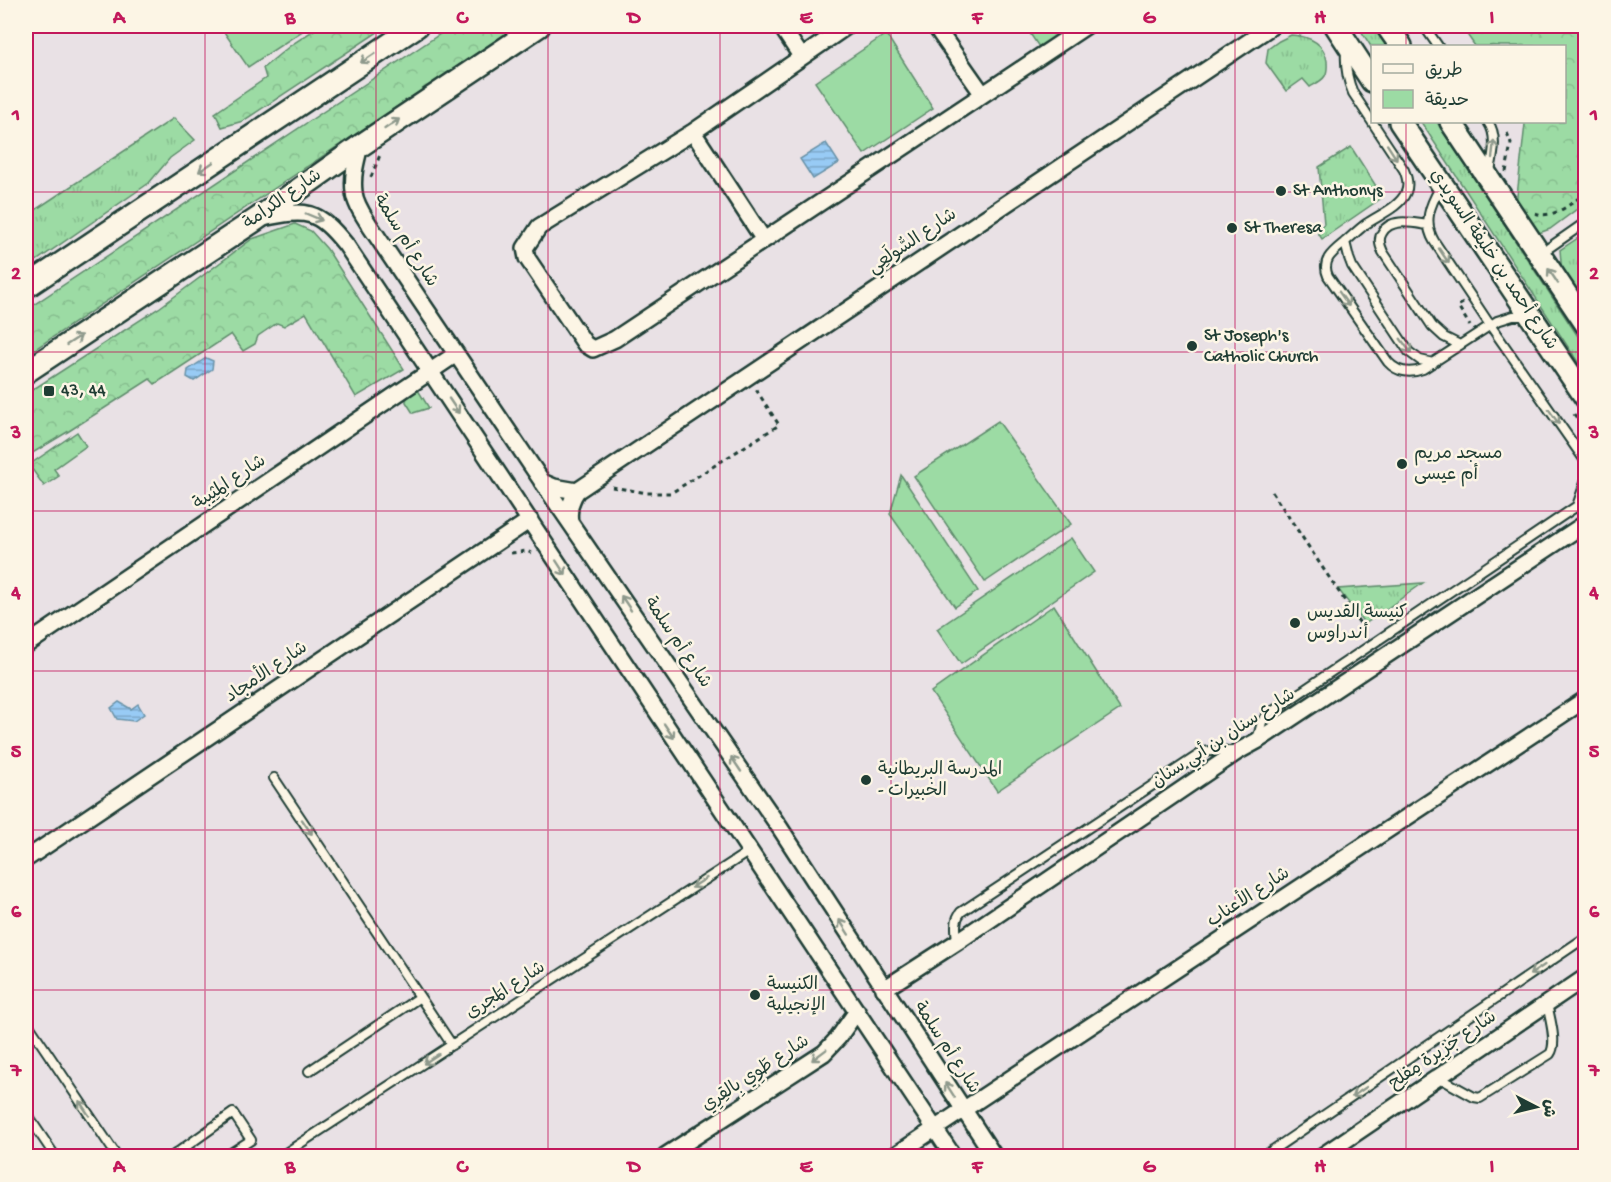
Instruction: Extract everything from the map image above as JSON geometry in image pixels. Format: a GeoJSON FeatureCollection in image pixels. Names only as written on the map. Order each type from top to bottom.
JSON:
{"type":"FeatureCollection","features":[{"type":"Feature","properties":{"kind":"main road"},"geometry":{"type":"LineString","coordinates":[[26,288],[417,26]]}},
{"type":"Feature","properties":{"kind":"main road","name":"شارع الكرامة"},"geometry":{"type":"LineString","coordinates":[[26,372],[257,219],[360,146],[539,26]]}},
{"type":"Feature","properties":{"kind":"main road"},"geometry":{"type":"LineString","coordinates":[[1336,26],[1371,79]]}},
{"type":"Feature","properties":{"kind":"main road"},"geometry":{"type":"LineString","coordinates":[[1387,26],[1400,45]]}},
{"type":"Feature","properties":{"kind":"main road","name":"شارع أحمد بن خليفة السويدي"},"geometry":{"type":"LineString","coordinates":[[1401,123],[1586,398]]}},
{"type":"Feature","properties":{"kind":"main road"},"geometry":{"type":"LineString","coordinates":[[1451,123],[1498,178],[1538,255],[1586,324]]}},
{"type":"Feature","properties":{"kind":"street"},"geometry":{"type":"LineString","coordinates":[[781,26],[801,56]]}},
{"type":"Feature","properties":{"kind":"street"},"geometry":{"type":"LineString","coordinates":[[847,26],[693,132],[539,227],[525,248],[527,258],[585,344],[593,348],[615,339],[1086,26]]}},
{"type":"Feature","properties":{"kind":"street"},"geometry":{"type":"LineString","coordinates":[[935,26],[982,93]]}},
{"type":"Feature","properties":{"kind":"street","name":"شارع السُّولَعِي"},"geometry":{"type":"LineString","coordinates":[[577,490],[1272,26]]}},
{"type":"Feature","properties":{"kind":"street"},"geometry":{"type":"LineString","coordinates":[[693,132],[764,240]]}},
{"type":"Feature","properties":{"kind":"street","name":"شارع أم سلمة"},"geometry":{"type":"LineString","coordinates":[[360,146],[354,170],[353,194],[360,210],[542,482],[780,828],[994,1156]]}},
{"type":"Feature","properties":{"kind":"street"},"geometry":{"type":"LineString","coordinates":[[257,219],[295,212],[316,216],[333,229],[346,245],[748,852],[953,1156]]}},
{"type":"Feature","properties":{"kind":"street","name":"شارع المِثِيبة"},"geometry":{"type":"LineString","coordinates":[[26,645],[456,354]]}},
{"type":"Feature","properties":{"kind":"street"},"geometry":{"type":"LineString","coordinates":[[542,482],[554,487],[577,490],[570,502],[570,522]]}},
{"type":"Feature","properties":{"kind":"street","name":"شارع الأمجاد"},"geometry":{"type":"LineString","coordinates":[[26,860],[530,520]]}},
{"type":"Feature","properties":{"kind":"street","name":"شارع سنان بن أبي سنان"},"geometry":{"type":"LineString","coordinates":[[884,989],[1237,752],[1586,523]]}},
{"type":"Feature","properties":{"kind":"street","name":"شارع الأعناب"},"geometry":{"type":"LineString","coordinates":[[894,1156],[1586,699]]}},
{"type":"Feature","properties":{"kind":"street","name":"شارع جَزِيرة مِفلِح"},"geometry":{"type":"LineString","coordinates":[[1322,1156],[1586,977]]}},
{"type":"Feature","properties":{"kind":"street","name":"شارع طَوِي بِالقِرِي"},"geometry":{"type":"LineString","coordinates":[[665,1156],[824,1053],[857,1011]]}},
{"type":"Feature","properties":{"kind":"street"},"geometry":{"type":"LineString","coordinates":[[1579,1156],[1586,1152]]}},
{"type":"Feature","properties":{"kind":"lane"},"geometry":{"type":"LineString","coordinates":[[1424,26],[1437,45]]}},
{"type":"Feature","properties":{"kind":"lane"},"geometry":{"type":"LineString","coordinates":[[1348,44],[1345,60],[1350,85],[1371,120]]}},
{"type":"Feature","properties":{"kind":"lane"},"geometry":{"type":"LineString","coordinates":[[1373,123],[1404,170],[1408,186],[1399,203],[1365,225],[1329,257],[1326,272],[1388,362],[1398,369],[1410,372],[1423,369],[1505,317],[1531,316]]}},
{"type":"Feature","properties":{"kind":"lane"},"geometry":{"type":"LineString","coordinates":[[1489,123],[1494,138],[1493,152],[1498,178]]}},
{"type":"Feature","properties":{"kind":"lane"},"geometry":{"type":"LineString","coordinates":[[1442,184],[1430,207],[1428,225],[1434,241],[1586,462]]}},
{"type":"Feature","properties":{"kind":"lane"},"geometry":{"type":"LineString","coordinates":[[1538,255],[1586,222]]}},
{"type":"Feature","properties":{"kind":"lane"},"geometry":{"type":"LineString","coordinates":[[1428,225],[1393,223],[1382,232],[1380,246],[1432,326],[1444,337],[1460,345]]}},
{"type":"Feature","properties":{"kind":"lane"},"geometry":{"type":"LineString","coordinates":[[1345,242],[1352,266],[1409,352],[1420,360],[1433,363]]}},
{"type":"Feature","properties":{"kind":"lane"},"geometry":{"type":"LineString","coordinates":[[1257,741],[1262,722],[1267,715],[1577,506],[1586,480]]}},
{"type":"Feature","properties":{"kind":"lane"},"geometry":{"type":"LineString","coordinates":[[1577,506],[1586,516]]}},
{"type":"Feature","properties":{"kind":"lane"},"geometry":{"type":"LineString","coordinates":[[957,942],[956,922],[961,912],[1203,752],[1220,750],[1237,752]]}},
{"type":"Feature","properties":{"kind":"lane"},"geometry":{"type":"LineString","coordinates":[[274,778],[452,1045]]}},
{"type":"Feature","properties":{"kind":"lane","name":"شارع المَجرى"},"geometry":{"type":"LineString","coordinates":[[281,1156],[748,852]]}},
{"type":"Feature","properties":{"kind":"lane"},"geometry":{"type":"LineString","coordinates":[[1264,1156],[1586,937]]}},
{"type":"Feature","properties":{"kind":"lane"},"geometry":{"type":"LineString","coordinates":[[309,1071],[420,997]]}},
{"type":"Feature","properties":{"kind":"lane"},"geometry":{"type":"LineString","coordinates":[[1438,1077],[1480,1098],[1550,1054],[1554,1043],[1547,1003]]}},
{"type":"Feature","properties":{"kind":"lane"},"geometry":{"type":"LineString","coordinates":[[26,1021],[117,1156]]}},
{"type":"Feature","properties":{"kind":"lane"},"geometry":{"type":"LineString","coordinates":[[26,1113],[55,1156]]}},
{"type":"Feature","properties":{"kind":"lane"},"geometry":{"type":"LineString","coordinates":[[174,1156],[233,1113],[251,1140],[226,1156]]}},
{"type":"Feature","properties":{"kind":"path"},"geometry":{"type":"LineString","coordinates":[[1498,178],[1506,172],[1510,143],[1506,130]]}},
{"type":"Feature","properties":{"kind":"path"},"geometry":{"type":"LineString","coordinates":[[354,170],[381,153],[369,183]]}},
{"type":"Feature","properties":{"kind":"path"},"geometry":{"type":"LineString","coordinates":[[1532,212],[1540,215],[1558,212],[1586,193]]}},
{"type":"Feature","properties":{"kind":"path"},"geometry":{"type":"LineString","coordinates":[[605,487],[647,493],[671,493],[779,425],[748,376]]}},
{"type":"Feature","properties":{"kind":"path"},"geometry":{"type":"LineString","coordinates":[[1272,492],[1373,644]]}},
{"type":"Feature","properties":{"kind":"green space"},"geometry":{"type":"Polygon","coordinates":[[[220,26],[310,26],[248,67],[220,26]]]}},
{"type":"Feature","properties":{"kind":"green space"},"geometry":{"type":"Polygon","coordinates":[[[320,26],[387,26],[243,121],[222,127],[215,113],[266,78],[263,68],[291,45],[320,26]]]}},
{"type":"Feature","properties":{"kind":"green space"},"geometry":{"type":"Polygon","coordinates":[[[452,26],[517,26],[26,355],[26,310],[452,26]]]}},
{"type":"Feature","properties":{"kind":"green space"},"geometry":{"type":"Polygon","coordinates":[[[1025,26],[1072,26],[1039,47],[1025,26]]]}},
{"type":"Feature","properties":{"kind":"green space"},"geometry":{"type":"Polygon","coordinates":[[[1358,26],[1373,26],[1386,45],[1371,46],[1358,26]]]}},
{"type":"Feature","properties":{"kind":"green space"},"geometry":{"type":"Polygon","coordinates":[[[1461,26],[1585,26],[1585,203],[1550,229],[1533,235],[1516,205],[1524,123],[1566,123],[1566,45],[1474,45],[1461,26]]]}},
{"type":"Feature","properties":{"kind":"green space"},"geometry":{"type":"Polygon","coordinates":[[[886,34],[933,108],[864,154],[815,82],[886,34]]]}},
{"type":"Feature","properties":{"kind":"green space"},"geometry":{"type":"Polygon","coordinates":[[[1291,35],[1309,39],[1319,45],[1325,54],[1327,68],[1324,78],[1310,87],[1303,79],[1286,91],[1266,63],[1268,49],[1291,35]]]}},
{"type":"Feature","properties":{"kind":"green space"},"geometry":{"type":"Polygon","coordinates":[[[174,118],[195,140],[170,158],[149,183],[26,268],[26,216],[174,118]]]}},
{"type":"Feature","properties":{"kind":"green space"},"geometry":{"type":"Polygon","coordinates":[[[1422,123],[1438,123],[1585,347],[1585,373],[1422,123]]]}},
{"type":"Feature","properties":{"kind":"green space"},"geometry":{"type":"Polygon","coordinates":[[[1351,147],[1383,197],[1322,239],[1316,230],[1324,224],[1319,167],[1351,147]]]}},
{"type":"Feature","properties":{"kind":"green space"},"geometry":{"type":"Polygon","coordinates":[[[295,224],[311,231],[327,249],[404,369],[356,397],[306,313],[284,326],[277,323],[258,336],[255,344],[243,351],[231,334],[155,384],[150,379],[26,457],[26,394],[159,308],[252,239],[295,224]]]}},
{"type":"Feature","properties":{"kind":"green space"},"geometry":{"type":"Polygon","coordinates":[[[1584,234],[1585,308],[1562,274],[1560,250],[1584,234]]]}},
{"type":"Feature","properties":{"kind":"green space"},"geometry":{"type":"Polygon","coordinates":[[[418,390],[429,408],[413,413],[406,402],[406,396],[418,390]]]}},
{"type":"Feature","properties":{"kind":"green space"},"geometry":{"type":"Polygon","coordinates":[[[998,421],[1071,524],[985,582],[914,476],[998,421]]]}},
{"type":"Feature","properties":{"kind":"green space"},"geometry":{"type":"Polygon","coordinates":[[[77,432],[86,446],[54,469],[59,476],[44,486],[29,465],[77,432]]]}},
{"type":"Feature","properties":{"kind":"green space"},"geometry":{"type":"Polygon","coordinates":[[[901,475],[978,591],[955,607],[890,514],[901,475]]]}},
{"type":"Feature","properties":{"kind":"green space"},"geometry":{"type":"Polygon","coordinates":[[[1071,538],[1094,572],[961,664],[937,629],[1071,538]]]}},
{"type":"Feature","properties":{"kind":"green space"},"geometry":{"type":"Polygon","coordinates":[[[1423,583],[1365,624],[1338,589],[1423,583]]]}},
{"type":"Feature","properties":{"kind":"green space"},"geometry":{"type":"Polygon","coordinates":[[[1054,605],[1120,709],[997,791],[931,692],[1054,605]]]}},
{"type":"Feature","properties":{"kind":"water"},"geometry":{"type":"Polygon","coordinates":[[[826,143],[839,163],[813,179],[800,159],[826,143]]]}},
{"type":"Feature","properties":{"kind":"water"},"geometry":{"type":"Polygon","coordinates":[[[206,358],[213,361],[212,369],[194,381],[187,377],[188,370],[206,358]]]}},
{"type":"Feature","properties":{"kind":"water"},"geometry":{"type":"Polygon","coordinates":[[[119,702],[131,709],[138,704],[144,714],[134,721],[117,719],[111,708],[119,702]]]}},
{"type":"Feature","properties":{"kind":"place","name":"St Anthonys"},"geometry":{"type":"Point","coordinates":[1281,191]}},
{"type":"Feature","properties":{"kind":"place","name":"St Theresa"},"geometry":{"type":"Point","coordinates":[1232,228]}},
{"type":"Feature","properties":{"kind":"place","name":"St Joseph's Catholic Church"},"geometry":{"type":"Point","coordinates":[1192,346]}},
{"type":"Feature","properties":{"kind":"place","name":"43, 44"},"geometry":{"type":"Point","coordinates":[49,391]}},
{"type":"Feature","properties":{"kind":"place","name":"مسجد مريم أم عيسى"},"geometry":{"type":"Point","coordinates":[1402,464]}},
{"type":"Feature","properties":{"kind":"place","name":"كنيسة القديس أندراوس"},"geometry":{"type":"Point","coordinates":[1295,623]}},
{"type":"Feature","properties":{"kind":"place","name":"المدرسة البريطانية - الخبيرات"},"geometry":{"type":"Point","coordinates":[866,780]}},
{"type":"Feature","properties":{"kind":"place","name":"الكنيسة الإنجيلية"},"geometry":{"type":"Point","coordinates":[755,995]}}]}
